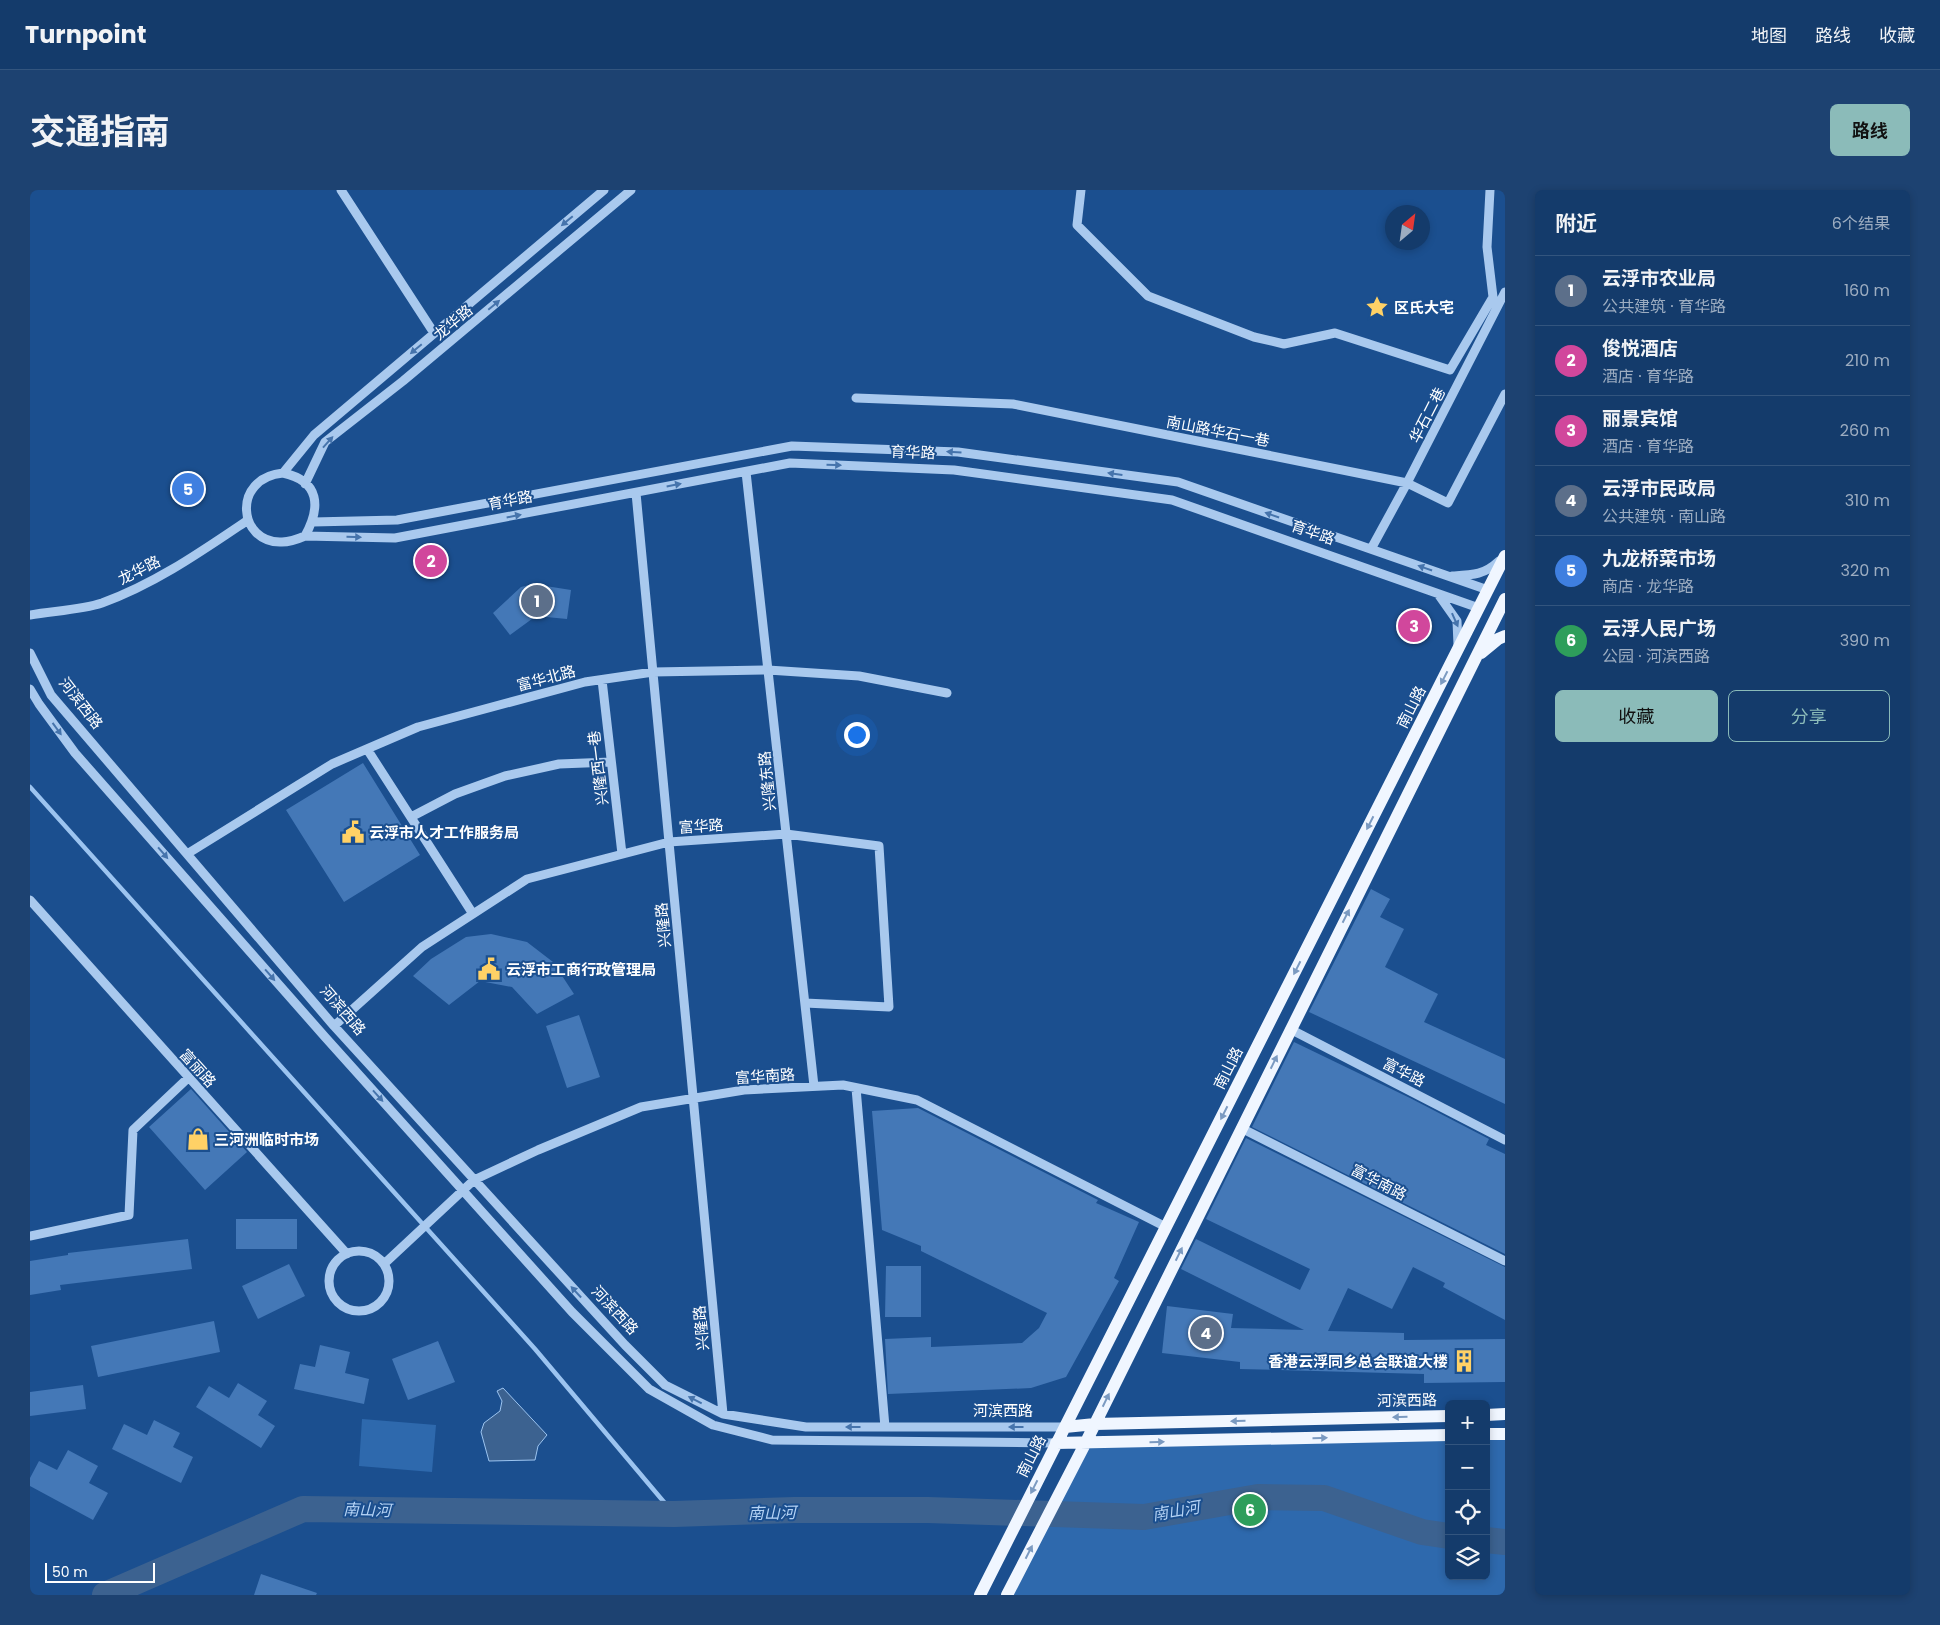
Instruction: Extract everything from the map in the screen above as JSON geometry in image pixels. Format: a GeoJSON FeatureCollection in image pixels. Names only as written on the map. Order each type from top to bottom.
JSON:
{"type":"FeatureCollection","features":[{"type":"Feature","properties":{"kind":"main road","name":"南山路"},"geometry":{"type":"LineString","coordinates":[[980,1595],[1505,556]]}},
{"type":"Feature","properties":{"kind":"main road","name":"育华路"},"geometry":{"type":"LineString","coordinates":[[1488,590],[1505,598]]}},
{"type":"Feature","properties":{"kind":"main road"},"geometry":{"type":"LineString","coordinates":[[1007,1595],[1085,1444],[1477,656],[1501,617],[1505,598]]}},
{"type":"Feature","properties":{"kind":"main road","name":"育华路"},"geometry":{"type":"LineString","coordinates":[[1479,608],[1501,617]]}},
{"type":"Feature","properties":{"kind":"main road"},"geometry":{"type":"LineString","coordinates":[[1477,656],[1498,639],[1505,636]]}},
{"type":"Feature","properties":{"kind":"main road"},"geometry":{"type":"LineString","coordinates":[[1490,1414],[1505,1414]]}},
{"type":"Feature","properties":{"kind":"main road","name":"河滨西路"},"geometry":{"type":"LineString","coordinates":[[1065,1427],[1095,1424],[1445,1416]]}},
{"type":"Feature","properties":{"kind":"main road"},"geometry":{"type":"LineString","coordinates":[[1490,1434],[1505,1434]]}},
{"type":"Feature","properties":{"kind":"main road","name":"河滨西路"},"geometry":{"type":"LineString","coordinates":[[1056,1443],[1085,1444],[1445,1435]]}},
{"type":"Feature","properties":{"kind":"street"},"geometry":{"type":"LineString","coordinates":[[341,190],[434,333]]}},
{"type":"Feature","properties":{"kind":"street","name":"龙华路"},"geometry":{"type":"LineString","coordinates":[[283,473],[314,435],[604,190]]}},
{"type":"Feature","properties":{"kind":"street","name":"龙华路"},"geometry":{"type":"LineString","coordinates":[[305,484],[326,442],[403,381],[631,190]]}},
{"type":"Feature","properties":{"kind":"street","name":"华石二巷"},"geometry":{"type":"LineString","coordinates":[[1081,190],[1077,225],[1148,296],[1269,341],[1284,344],[1335,333],[1450,370],[1493,297],[1487,247],[1490,190]]}},
{"type":"Feature","properties":{"kind":"street","name":"华石二巷"},"geometry":{"type":"LineString","coordinates":[[1371,550],[1505,292]]}},
{"type":"Feature","properties":{"kind":"street","name":"南山路华石一巷"},"geometry":{"type":"LineString","coordinates":[[856,398],[1013,404],[1407,483],[1448,503],[1505,394]]}},
{"type":"Feature","properties":{"kind":"street","name":"育华路"},"geometry":{"type":"LineString","coordinates":[[313,522],[397,520],[792,446],[958,452],[1178,482],[1488,590]]}},
{"type":"Feature","properties":{"kind":"street","name":"育华路"},"geometry":{"type":"LineString","coordinates":[[305,536],[395,538],[790,464],[954,470],[1172,500],[1479,608]]}},
{"type":"Feature","properties":{"kind":"street","name":"兴隆东路"},"geometry":{"type":"LineString","coordinates":[[746,472],[814,1086]]}},
{"type":"Feature","properties":{"kind":"street"},"geometry":{"type":"LineString","coordinates":[[283,473],[295,476],[305,484],[310,488],[316,510],[313,522],[305,536],[283,542],[271,541],[254,531],[248,520],[246,504],[251,490],[258,480],[271,474],[283,473]]}},
{"type":"Feature","properties":{"kind":"street","name":"兴隆路"},"geometry":{"type":"LineString","coordinates":[[636,492],[723,1414]]}},
{"type":"Feature","properties":{"kind":"street","name":"龙华路"},"geometry":{"type":"LineString","coordinates":[[30,615],[100,603],[138,588],[197,554],[248,520]]}},
{"type":"Feature","properties":{"kind":"street"},"geometry":{"type":"LineString","coordinates":[[1447,576],[1471,575],[1489,570],[1505,556]]}},
{"type":"Feature","properties":{"kind":"street"},"geometry":{"type":"LineString","coordinates":[[1438,594],[1457,621],[1459,635],[1458,650]]}},
{"type":"Feature","properties":{"kind":"street","name":"河滨西路"},"geometry":{"type":"LineString","coordinates":[[30,653],[51,695],[334,1026],[625,1345],[665,1385],[723,1414],[806,1427],[1065,1427]]}},
{"type":"Feature","properties":{"kind":"street","name":"富华北路"},"geometry":{"type":"LineString","coordinates":[[187,854],[332,764],[418,727],[585,682],[653,672],[768,670],[859,676],[947,693]]}},
{"type":"Feature","properties":{"kind":"street","name":"兴隆西一巷"},"geometry":{"type":"LineString","coordinates":[[602,680],[622,854]]}},
{"type":"Feature","properties":{"kind":"street","name":"河滨西路"},"geometry":{"type":"LineString","coordinates":[[30,689],[38,704],[75,753],[325,1037],[572,1312],[649,1389],[714,1425],[772,1440],[1056,1443]]}},
{"type":"Feature","properties":{"kind":"street"},"geometry":{"type":"LineString","coordinates":[[367,749],[473,914]]}},
{"type":"Feature","properties":{"kind":"street"},"geometry":{"type":"LineString","coordinates":[[410,817],[455,794],[505,776],[559,764],[611,762]]}},
{"type":"Feature","properties":{"kind":"street","name":"富华路"},"geometry":{"type":"LineString","coordinates":[[334,1026],[422,947],[527,879],[669,842],[786,834],[879,846],[889,1007],[805,1003]]}},
{"type":"Feature","properties":{"kind":"street","name":"富丽路"},"geometry":{"type":"LineString","coordinates":[[30,900],[346,1254]]}},
{"type":"Feature","properties":{"kind":"street","name":"富华路"},"geometry":{"type":"LineString","coordinates":[[1290,1029],[1505,1140]]}},
{"type":"Feature","properties":{"kind":"street"},"geometry":{"type":"LineString","coordinates":[[30,1236],[129,1215],[133,1130],[188,1078]]}},
{"type":"Feature","properties":{"kind":"street","name":"富华南路"},"geometry":{"type":"LineString","coordinates":[[384,1264],[474,1180],[538,1150],[641,1108],[744,1090],[814,1086],[843,1085],[917,1100],[1166,1227]]}},
{"type":"Feature","properties":{"kind":"street"},"geometry":{"type":"LineString","coordinates":[[856,1088],[885,1427]]}},
{"type":"Feature","properties":{"kind":"street","name":"富华南路"},"geometry":{"type":"LineString","coordinates":[[1241,1128],[1505,1261]]}},
{"type":"Feature","properties":{"kind":"street"},"geometry":{"type":"LineString","coordinates":[[353,1251],[364,1251],[376,1256],[384,1264],[388,1274],[389,1286],[381,1302],[367,1310],[352,1310],[338,1302],[330,1288],[330,1274],[337,1261],[353,1251]]}},
{"type":"Feature","properties":{"kind":"shaded area"},"geometry":{"type":"Polygon","coordinates":[[[503,1388],[547,1435],[538,1446],[535,1460],[489,1461],[481,1432],[484,1423],[500,1411],[502,1401],[497,1391],[503,1388]]]}},
{"type":"Feature","properties":{"kind":"shaded area"},"geometry":{"type":"Polygon","coordinates":[[[362,1419],[436,1425],[432,1472],[359,1466],[362,1419]]]}},
{"type":"Feature","properties":{"kind":"shaded area"},"geometry":{"type":"Polygon","coordinates":[[[1490,1434],[1505,1434],[1505,1595],[1007,1595],[1085,1444],[1445,1435],[1445,1580],[1490,1580],[1490,1434]]]}},
{"type":"Feature","properties":{"kind":"building"},"geometry":{"type":"Polygon","coordinates":[[[533,584],[571,590],[567,619],[536,616],[510,635],[493,613],[521,587],[533,584]]]}},
{"type":"Feature","properties":{"kind":"building","name":"云浮市人才工作服务局"},"geometry":{"type":"Polygon","coordinates":[[[363,763],[420,855],[344,902],[286,810],[363,763]]]}},
{"type":"Feature","properties":{"kind":"building"},"geometry":{"type":"Polygon","coordinates":[[[1371,889],[1390,899],[1380,917],[1404,929],[1385,967],[1438,994],[1424,1022],[1505,1059],[1505,1104],[1309,1012],[1371,889]]]}},
{"type":"Feature","properties":{"kind":"building","name":"云浮市工商行政管理局"},"geometry":{"type":"Polygon","coordinates":[[[491,934],[527,942],[553,962],[574,994],[537,1014],[512,987],[480,981],[449,1005],[413,976],[431,959],[466,937],[491,934]]]}},
{"type":"Feature","properties":{"kind":"building"},"geometry":{"type":"Polygon","coordinates":[[[579,1015],[600,1077],[567,1088],[546,1026],[579,1015]]]}},
{"type":"Feature","properties":{"kind":"building"},"geometry":{"type":"Polygon","coordinates":[[[1294,1042],[1410,1098],[1489,1139],[1486,1145],[1505,1154],[1505,1254],[1252,1127],[1294,1042]]]}},
{"type":"Feature","properties":{"kind":"building","name":"三河洲临时市场"},"geometry":{"type":"Polygon","coordinates":[[[191,1089],[247,1152],[205,1190],[149,1127],[191,1089]]]}},
{"type":"Feature","properties":{"kind":"building"},"geometry":{"type":"Polygon","coordinates":[[[918,1108],[1098,1200],[1096,1203],[1139,1222],[1114,1278],[1119,1281],[1066,1377],[1031,1388],[888,1394],[885,1339],[931,1337],[931,1347],[1022,1343],[1039,1328],[1047,1313],[921,1251],[921,1246],[882,1230],[872,1111],[918,1108]]]}},
{"type":"Feature","properties":{"kind":"building"},"geometry":{"type":"Polygon","coordinates":[[[1246,1138],[1505,1267],[1505,1320],[1443,1287],[1445,1283],[1413,1267],[1392,1309],[1348,1288],[1328,1331],[1404,1333],[1404,1340],[1505,1339],[1505,1382],[1424,1383],[1424,1374],[1240,1369],[1240,1362],[1162,1353],[1167,1306],[1233,1314],[1231,1328],[1304,1330],[1181,1269],[1196,1239],[1300,1290],[1310,1269],[1206,1219],[1246,1138]]]}},
{"type":"Feature","properties":{"kind":"building"},"geometry":{"type":"Polygon","coordinates":[[[236,1219],[297,1219],[297,1249],[236,1249],[236,1219]]]}},
{"type":"Feature","properties":{"kind":"building"},"geometry":{"type":"Polygon","coordinates":[[[188,1239],[192,1269],[60,1285],[61,1290],[30,1295],[30,1261],[68,1255],[68,1253],[188,1239]]]}},
{"type":"Feature","properties":{"kind":"building"},"geometry":{"type":"Polygon","coordinates":[[[289,1264],[305,1296],[258,1319],[242,1286],[289,1264]]]}},
{"type":"Feature","properties":{"kind":"building"},"geometry":{"type":"Polygon","coordinates":[[[886,1266],[921,1266],[921,1317],[885,1317],[886,1266]]]}},
{"type":"Feature","properties":{"kind":"building"},"geometry":{"type":"Polygon","coordinates":[[[214,1321],[220,1352],[98,1377],[91,1346],[214,1321]]]}},
{"type":"Feature","properties":{"kind":"building"},"geometry":{"type":"Polygon","coordinates":[[[438,1341],[455,1382],[408,1400],[392,1359],[438,1341]]]}},
{"type":"Feature","properties":{"kind":"building"},"geometry":{"type":"Polygon","coordinates":[[[320,1345],[350,1352],[345,1373],[369,1379],[364,1404],[294,1389],[300,1364],[315,1367],[320,1345]]]}},
{"type":"Feature","properties":{"kind":"building"},"geometry":{"type":"Polygon","coordinates":[[[238,1383],[267,1401],[258,1415],[275,1426],[261,1448],[196,1407],[209,1386],[229,1398],[238,1383]]]}},
{"type":"Feature","properties":{"kind":"building"},"geometry":{"type":"Polygon","coordinates":[[[83,1385],[86,1409],[30,1416],[30,1392],[83,1385]]]}},
{"type":"Feature","properties":{"kind":"building"},"geometry":{"type":"Polygon","coordinates":[[[154,1420],[180,1433],[173,1447],[193,1457],[181,1483],[112,1449],[124,1424],[147,1435],[154,1420]]]}},
{"type":"Feature","properties":{"kind":"building"},"geometry":{"type":"Polygon","coordinates":[[[68,1450],[98,1466],[89,1483],[108,1493],[93,1520],[30,1486],[30,1478],[39,1461],[57,1470],[68,1450]]]}},
{"type":"Feature","properties":{"kind":"building"},"geometry":{"type":"Polygon","coordinates":[[[261,1574],[317,1593],[316,1595],[254,1595],[261,1574]]]}},
{"type":"Feature","properties":{"kind":"waterway"},"geometry":{"type":"LineString","coordinates":[[30,787],[535,1349],[674,1514]]}},
{"type":"Feature","properties":{"kind":"waterway","name":"南山河"},"geometry":{"type":"LineString","coordinates":[[105,1595],[303,1509],[674,1514],[794,1510],[928,1510],[1144,1517],[1258,1497],[1324,1498],[1422,1532],[1445,1535]]}},
{"type":"Feature","properties":{"kind":"waterway","name":"南山河"},"geometry":{"type":"LineString","coordinates":[[1490,1540],[1505,1542]]}},
{"type":"Feature","properties":{"kind":"place","name":"区氏大宅"},"geometry":{"type":"Point","coordinates":[1377,307]}},
{"type":"Feature","properties":{"kind":"place","name":"九龙桥菜市场"},"geometry":{"type":"Point","coordinates":[188,489]}},
{"type":"Feature","properties":{"kind":"place","name":"俊悦酒店"},"geometry":{"type":"Point","coordinates":[431,561]}},
{"type":"Feature","properties":{"kind":"place","name":"云浮市农业局"},"geometry":{"type":"Point","coordinates":[537,601]}},
{"type":"Feature","properties":{"kind":"place","name":"丽景宾馆"},"geometry":{"type":"Point","coordinates":[1414,626]}},
{"type":"Feature","properties":{"kind":"place","name":"云浮市人才工作服务局"},"geometry":{"type":"Point","coordinates":[353,832]}},
{"type":"Feature","properties":{"kind":"place","name":"云浮市工商行政管理局"},"geometry":{"type":"Point","coordinates":[489,969]}},
{"type":"Feature","properties":{"kind":"place","name":"三河洲临时市场"},"geometry":{"type":"Point","coordinates":[198,1139]}},
{"type":"Feature","properties":{"kind":"place","name":"云浮市民政局"},"geometry":{"type":"Point","coordinates":[1206,1333]}},
{"type":"Feature","properties":{"kind":"place","name":"香港云浮同乡总会联谊大楼"},"geometry":{"type":"Point","coordinates":[1464,1361]}},
{"type":"Feature","properties":{"kind":"place","name":"云浮人民广场"},"geometry":{"type":"Point","coordinates":[1250,1510]}}]}
